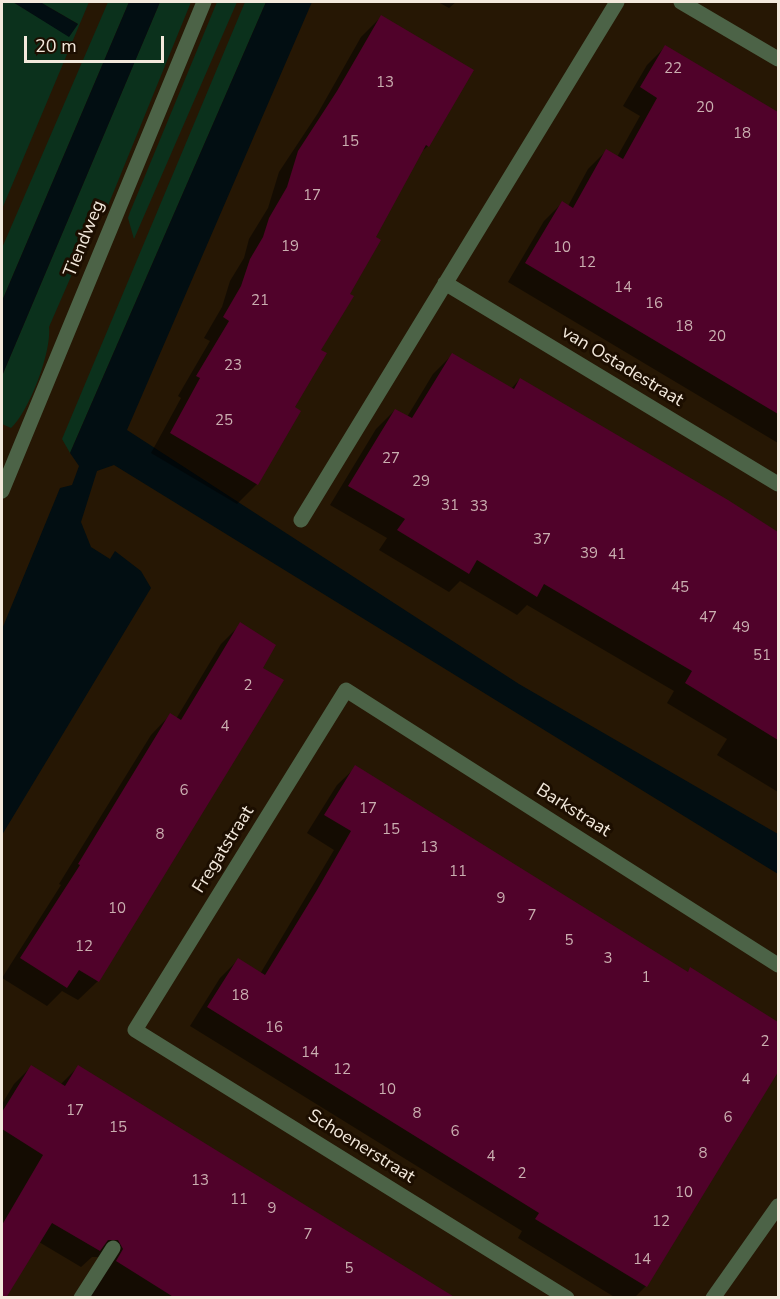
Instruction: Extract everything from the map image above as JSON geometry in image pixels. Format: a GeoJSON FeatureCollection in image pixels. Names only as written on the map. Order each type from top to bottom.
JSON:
{"type":"FeatureCollection","features":[{"type":"Feature","properties":{"kind":"street","name":"Tiendweg"},"geometry":{"type":"LineString","coordinates":[[2,490],[204,2]]}},
{"type":"Feature","properties":{"kind":"street"},"geometry":{"type":"LineString","coordinates":[[301,520],[617,2]]}},
{"type":"Feature","properties":{"kind":"street"},"geometry":{"type":"LineString","coordinates":[[681,2],[778,59]]}},
{"type":"Feature","properties":{"kind":"street","name":"van Ostadestraat"},"geometry":{"type":"LineString","coordinates":[[445,284],[778,484]]}},
{"type":"Feature","properties":{"kind":"street","name":"Barkstraat"},"geometry":{"type":"LineString","coordinates":[[346,690],[778,965]]}},
{"type":"Feature","properties":{"kind":"street","name":"Fregatstraat"},"geometry":{"type":"LineString","coordinates":[[135,1030],[346,690]]}},
{"type":"Feature","properties":{"kind":"street","name":"Schoenerstraat"},"geometry":{"type":"LineString","coordinates":[[135,1030],[567,1298]]}},
{"type":"Feature","properties":{"kind":"street"},"geometry":{"type":"LineString","coordinates":[[713,1298],[778,1206]]}},
{"type":"Feature","properties":{"kind":"street"},"geometry":{"type":"LineString","coordinates":[[81,1298],[113,1248]]}},
{"type":"Feature","properties":{"kind":"green space"},"geometry":{"type":"Polygon","coordinates":[[[2,2],[13,2],[69,36],[78,24],[40,2],[89,2],[2,209],[2,2]]]}},
{"type":"Feature","properties":{"kind":"green space"},"geometry":{"type":"Polygon","coordinates":[[[108,2],[129,2],[2,301],[2,248],[108,2]]]}},
{"type":"Feature","properties":{"kind":"green space"},"geometry":{"type":"Polygon","coordinates":[[[160,2],[191,2],[105,213],[96,219],[49,327],[47,351],[32,395],[11,428],[2,424],[2,376],[160,2]]]}},
{"type":"Feature","properties":{"kind":"green space"},"geometry":{"type":"Polygon","coordinates":[[[217,2],[237,2],[134,239],[128,218],[130,212],[217,2]]]}},
{"type":"Feature","properties":{"kind":"green space"},"geometry":{"type":"Polygon","coordinates":[[[245,2],[266,2],[70,453],[62,439],[245,2]]]}},
{"type":"Feature","properties":{"kind":"shaded area"},"geometry":{"type":"Polygon","coordinates":[[[13,2],[40,2],[78,24],[69,37],[13,2]]]}},
{"type":"Feature","properties":{"kind":"shaded area"},"geometry":{"type":"Polygon","coordinates":[[[129,2],[160,2],[2,376],[2,301],[129,2]]]}},
{"type":"Feature","properties":{"kind":"shaded area"},"geometry":{"type":"Polygon","coordinates":[[[266,2],[312,2],[127,430],[519,684],[778,834],[778,874],[114,465],[97,471],[81,522],[91,547],[110,559],[115,551],[141,571],[151,588],[2,835],[2,629],[60,488],[72,485],[79,466],[70,453],[266,2]]]}},
{"type":"Feature","properties":{"kind":"building"},"geometry":{"type":"Polygon","coordinates":[[[381,15],[474,70],[429,147],[426,145],[376,237],[381,240],[350,294],[354,296],[321,350],[327,353],[295,407],[301,411],[258,485],[170,433],[200,378],[196,376],[229,321],[223,317],[241,286],[250,259],[263,237],[269,218],[287,187],[298,151],[337,91],[381,15]]]}},
{"type":"Feature","properties":{"kind":"building"},"geometry":{"type":"Polygon","coordinates":[[[665,45],[778,112],[778,414],[525,263],[562,201],[573,208],[606,149],[623,159],[657,98],[640,87],[665,45]]]}},
{"type":"Feature","properties":{"kind":"building"},"geometry":{"type":"Polygon","coordinates":[[[452,353],[514,389],[520,378],[728,500],[778,532],[778,740],[685,683],[692,671],[544,584],[537,597],[477,560],[469,574],[397,530],[405,519],[348,486],[395,409],[412,418],[452,353]]]}},
{"type":"Feature","properties":{"kind":"building"},"geometry":{"type":"Polygon","coordinates":[[[240,622],[276,645],[263,668],[284,680],[99,982],[79,970],[67,988],[20,958],[80,865],[78,864],[170,713],[181,720],[240,622]]]}},
{"type":"Feature","properties":{"kind":"building"},"geometry":{"type":"Polygon","coordinates":[[[355,765],[688,972],[690,967],[778,1022],[778,1072],[647,1287],[535,1219],[539,1213],[207,1007],[238,958],[265,975],[317,890],[351,831],[324,815],[355,765]]]}},
{"type":"Feature","properties":{"kind":"building"},"geometry":{"type":"Polygon","coordinates":[[[31,1065],[65,1086],[78,1065],[456,1298],[175,1298],[116,1261],[123,1249],[118,1240],[108,1240],[100,1251],[52,1223],[6,1298],[2,1298],[2,1225],[43,1155],[2,1129],[2,1112],[31,1065]]]}}]}
